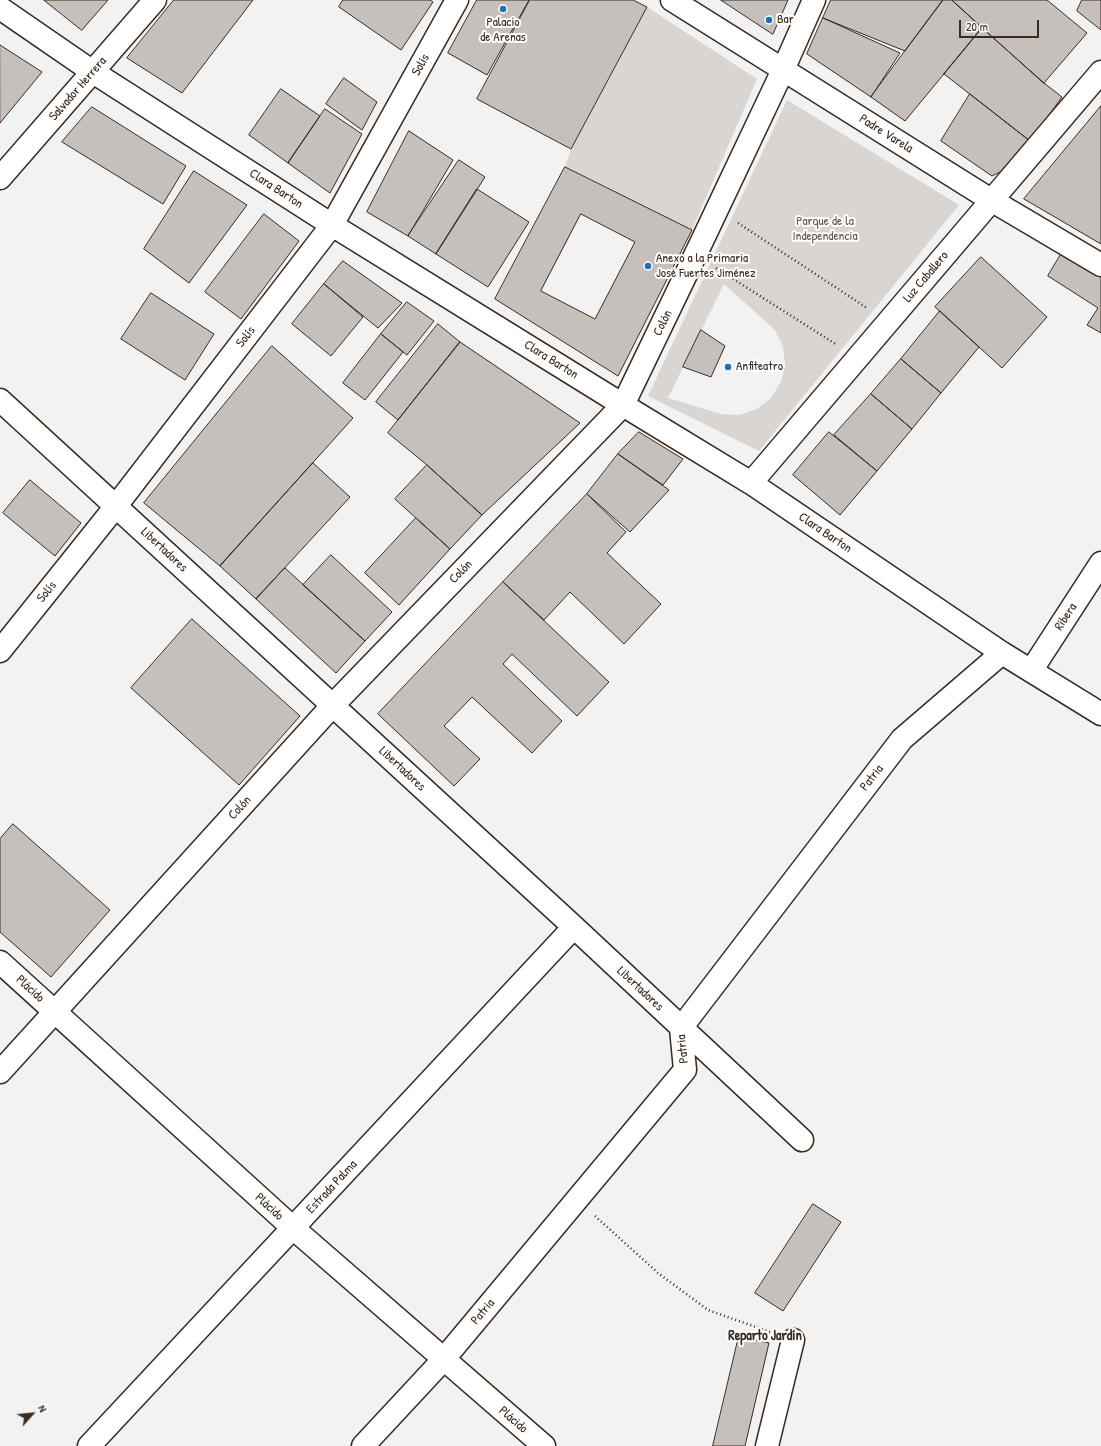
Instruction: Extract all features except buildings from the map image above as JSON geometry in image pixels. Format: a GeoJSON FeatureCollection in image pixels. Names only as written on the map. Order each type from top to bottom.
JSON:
{"type":"FeatureCollection","features":[{"type":"Feature","properties":{"kind":"street","name":"Salvador Herrera"},"geometry":{"type":"LineString","coordinates":[[0,178],[155,0]]}},
{"type":"Feature","properties":{"kind":"street","name":"Solís"},"geometry":{"type":"LineString","coordinates":[[0,651],[116,506],[332,225],[458,0]]}},
{"type":"Feature","properties":{"kind":"street","name":"Padre Varela"},"geometry":{"type":"LineString","coordinates":[[672,0],[990,200],[1101,265]]}},
{"type":"Feature","properties":{"kind":"street","name":"Colón"},"geometry":{"type":"LineString","coordinates":[[0,1072],[333,705],[623,405],[783,70],[814,0]]}},
{"type":"Feature","properties":{"kind":"street","name":"Clara Barton"},"geometry":{"type":"LineString","coordinates":[[0,8],[93,72],[332,225],[623,405],[751,482],[1002,653],[1101,714]]}},
{"type":"Feature","properties":{"kind":"street","name":"Luz Caballero"},"geometry":{"type":"LineString","coordinates":[[751,482],[990,200],[1101,72]]}},
{"type":"Feature","properties":{"kind":"street","name":"Libertadores"},"geometry":{"type":"LineString","coordinates":[[0,400],[574,927],[802,1140]]}},
{"type":"Feature","properties":{"kind":"street","name":"Ribera"},"geometry":{"type":"LineString","coordinates":[[1031,671],[1101,563]]}},
{"type":"Feature","properties":{"kind":"street","name":"Patria"},"geometry":{"type":"LineString","coordinates":[[363,1446],[443,1360],[685,1070],[681,1028],[902,739],[1002,653]]}},
{"type":"Feature","properties":{"kind":"street","name":"Estrada Palma"},"geometry":{"type":"LineString","coordinates":[[89,1446],[574,927]]}},
{"type":"Feature","properties":{"kind":"street","name":"Plácido"},"geometry":{"type":"LineString","coordinates":[[0,962],[293,1228],[443,1360],[544,1446]]}},
{"type":"Feature","properties":{"kind":"street"},"geometry":{"type":"LineString","coordinates":[[767,1446],[793,1340]]}},
{"type":"Feature","properties":{"kind":"path"},"geometry":{"type":"LineString","coordinates":[[717,209],[888,322]]}},
{"type":"Feature","properties":{"kind":"path"},"geometry":{"type":"LineString","coordinates":[[696,254],[857,358]]}},
{"type":"Feature","properties":{"kind":"path"},"geometry":{"type":"LineString","coordinates":[[577,1200],[658,1273],[708,1310],[793,1340]]}},
{"type":"Feature","properties":{"kind":"green space"},"geometry":{"type":"Polygon","coordinates":[[[647,7],[757,79],[692,230],[565,167],[571,149],[647,7]]]}},
{"type":"Feature","properties":{"kind":"green space","name":"Parque de la Independencia"},"geometry":{"type":"Polygon","coordinates":[[[787,100],[959,205],[759,451],[648,396],[787,100]],[[724,284],[668,398],[721,414],[739,415],[757,409],[771,398],[781,382],[785,365],[783,346],[775,330],[724,284]]]}},
{"type":"Feature","properties":{"kind":"place","name":"Palacio de Arenas"},"geometry":{"type":"Point","coordinates":[503,9]}},
{"type":"Feature","properties":{"kind":"place","name":"Bar"},"geometry":{"type":"Point","coordinates":[769,20]}},
{"type":"Feature","properties":{"kind":"place","name":"Anexo a la Primaria José Fuertes Jiménez"},"geometry":{"type":"Point","coordinates":[648,266]}},
{"type":"Feature","properties":{"kind":"place","name":"Anfiteatro"},"geometry":{"type":"Point","coordinates":[728,367]}},
{"type":"Feature","properties":{"kind":"district","name":"Reparto Jardín"},"geometry":{"type":"Point","coordinates":[765,1336]}}]}
